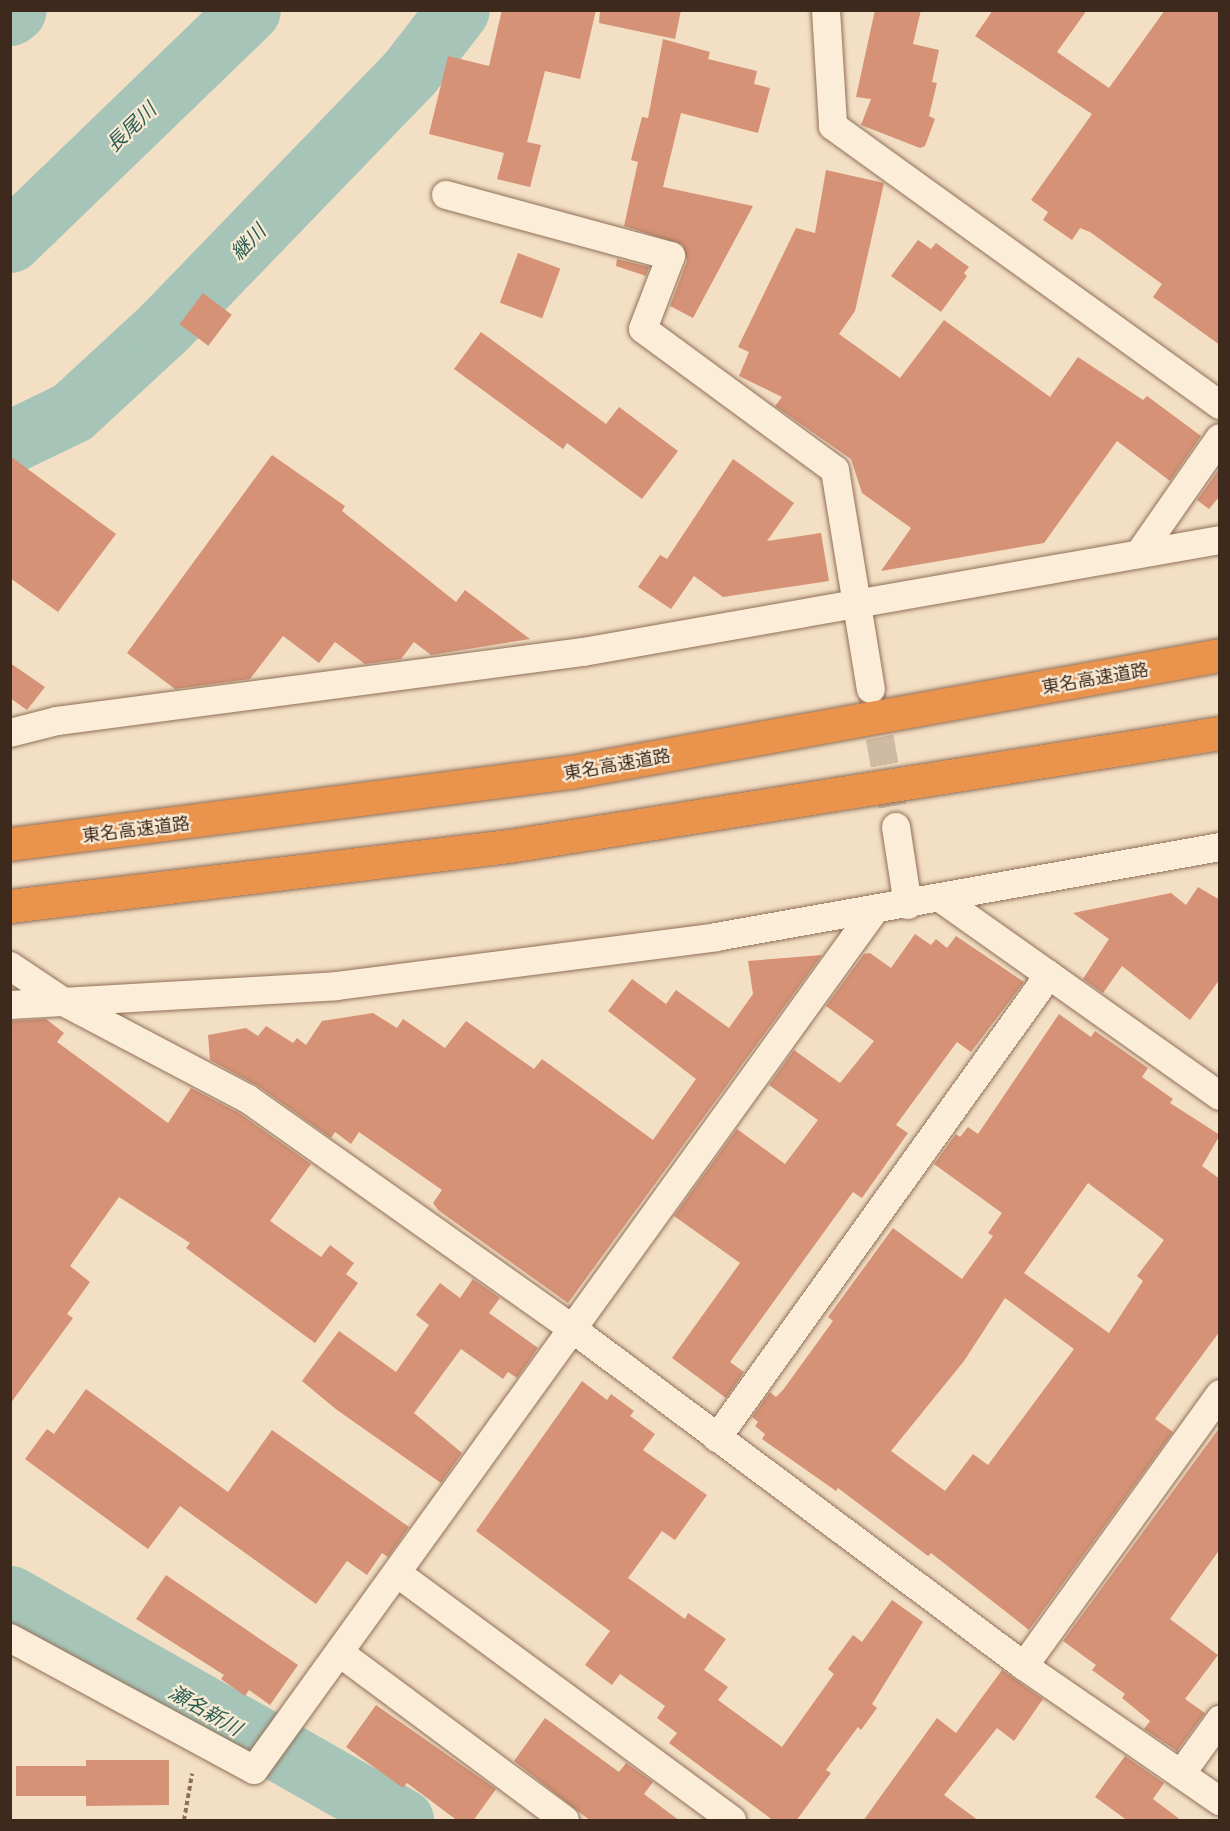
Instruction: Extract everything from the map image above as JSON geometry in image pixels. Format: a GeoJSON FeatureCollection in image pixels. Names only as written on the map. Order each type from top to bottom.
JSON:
{"type":"FeatureCollection","features":[{"type":"Feature","properties":{"kind":"highway","name":"東名高速道路"},"geometry":{"type":"LineString","coordinates":[[10,844],[571,772],[1220,655]]}},
{"type":"Feature","properties":{"kind":"highway"},"geometry":{"type":"LineString","coordinates":[[10,906],[509,846],[1220,733]]}},
{"type":"Feature","properties":{"kind":"street"},"geometry":{"type":"LineString","coordinates":[[826,10],[833,126],[1220,405]]}},
{"type":"Feature","properties":{"kind":"street"},"geometry":{"type":"LineString","coordinates":[[446,195],[671,256],[643,329],[835,470],[871,689]]}},
{"type":"Feature","properties":{"kind":"street"},"geometry":{"type":"LineString","coordinates":[[1139,554],[1220,438]]}},
{"type":"Feature","properties":{"kind":"street"},"geometry":{"type":"LineString","coordinates":[[10,733],[57,721],[583,652],[1220,540]]}},
{"type":"Feature","properties":{"kind":"street"},"geometry":{"type":"LineString","coordinates":[[896,827],[908,905]]}},
{"type":"Feature","properties":{"kind":"street"},"geometry":{"type":"LineString","coordinates":[[10,1005],[336,986],[716,937],[943,900],[1220,847]]}},
{"type":"Feature","properties":{"kind":"street"},"geometry":{"type":"LineString","coordinates":[[943,900],[1220,1095]]}},
{"type":"Feature","properties":{"kind":"street"},"geometry":{"type":"LineString","coordinates":[[10,1638],[254,1770],[574,1330],[873,911]]}},
{"type":"Feature","properties":{"kind":"street"},"geometry":{"type":"LineString","coordinates":[[10,966],[64,1002],[248,1099],[574,1330],[1024,1666],[1220,1801]]}},
{"type":"Feature","properties":{"kind":"street"},"geometry":{"type":"LineString","coordinates":[[717,1438],[1049,975]]}},
{"type":"Feature","properties":{"kind":"street"},"geometry":{"type":"LineString","coordinates":[[1024,1666],[1220,1394]]}},
{"type":"Feature","properties":{"kind":"street"},"geometry":{"type":"LineString","coordinates":[[397,1574],[718,1817]]}},
{"type":"Feature","properties":{"kind":"street"},"geometry":{"type":"LineString","coordinates":[[340,1653],[565,1821]]}},
{"type":"Feature","properties":{"kind":"street"},"geometry":{"type":"LineString","coordinates":[[1181,1774],[1220,1720]]}},
{"type":"Feature","properties":{"kind":"path"},"geometry":{"type":"LineString","coordinates":[[184,1821],[198,1740]]}},
{"type":"Feature","properties":{"kind":"building"},"geometry":{"type":"Polygon","coordinates":[[[502,10],[596,10],[580,79],[545,71],[527,142],[541,145],[530,187],[497,179],[504,153],[429,134],[448,56],[489,66],[502,10]]]}},
{"type":"Feature","properties":{"kind":"building"},"geometry":{"type":"Polygon","coordinates":[[[600,10],[681,10],[675,39],[599,23],[600,10]]]}},
{"type":"Feature","properties":{"kind":"building"},"geometry":{"type":"Polygon","coordinates":[[[875,10],[921,10],[913,44],[939,50],[932,82],[937,83],[929,116],[935,119],[925,146],[920,148],[861,125],[871,99],[856,97],[875,10]]]}},
{"type":"Feature","properties":{"kind":"building"},"geometry":{"type":"Polygon","coordinates":[[[993,10],[1087,10],[1057,52],[1109,88],[1165,10],[1220,10],[1220,345],[1153,297],[1162,284],[1090,232],[1080,228],[1072,240],[1043,220],[1048,212],[1031,200],[1092,114],[975,36],[993,10]]]}},
{"type":"Feature","properties":{"kind":"building"},"geometry":{"type":"Polygon","coordinates":[[[663,39],[710,52],[708,59],[757,71],[754,84],[770,88],[758,133],[681,113],[663,187],[753,206],[693,318],[670,306],[687,261],[683,245],[624,226],[638,162],[631,160],[642,117],[648,118],[663,39]]]}},
{"type":"Feature","properties":{"kind":"building"},"geometry":{"type":"Polygon","coordinates":[[[826,170],[884,183],[855,311],[839,334],[900,378],[944,320],[1050,397],[1078,357],[1143,400],[1147,396],[1201,436],[1170,481],[1117,441],[1044,543],[881,571],[911,528],[862,493],[851,459],[775,406],[782,397],[739,376],[749,352],[738,347],[796,228],[815,233],[826,170]]]}},
{"type":"Feature","properties":{"kind":"building"},"geometry":{"type":"Polygon","coordinates":[[[918,240],[931,249],[936,243],[969,267],[964,273],[967,276],[941,312],[891,276],[918,240]]]}},
{"type":"Feature","properties":{"kind":"building"},"geometry":{"type":"Polygon","coordinates":[[[518,253],[560,268],[542,318],[500,303],[518,253]]]}},
{"type":"Feature","properties":{"kind":"building"},"geometry":{"type":"Polygon","coordinates":[[[617,259],[649,267],[646,276],[616,266],[617,259]]]}},
{"type":"Feature","properties":{"kind":"building"},"geometry":{"type":"Polygon","coordinates":[[[203,293],[232,315],[208,346],[180,324],[203,293]]]}},
{"type":"Feature","properties":{"kind":"building"},"geometry":{"type":"Polygon","coordinates":[[[481,332],[606,424],[619,407],[678,451],[642,499],[567,443],[563,449],[454,369],[481,332]]]}},
{"type":"Feature","properties":{"kind":"building"},"geometry":{"type":"Polygon","coordinates":[[[272,455],[345,506],[342,511],[456,602],[465,590],[530,639],[431,655],[414,642],[401,659],[365,664],[335,642],[319,663],[283,636],[250,679],[175,689],[127,653],[272,455]]]}},
{"type":"Feature","properties":{"kind":"building"},"geometry":{"type":"Polygon","coordinates":[[[10,456],[116,534],[58,612],[10,578],[10,456]]]}},
{"type":"Feature","properties":{"kind":"building"},"geometry":{"type":"Polygon","coordinates":[[[733,459],[794,503],[767,541],[821,533],[829,581],[723,597],[694,576],[671,609],[638,587],[660,555],[667,559],[733,459]]]}},
{"type":"Feature","properties":{"kind":"building"},"geometry":{"type":"Polygon","coordinates":[[[1220,468],[1220,496],[1209,509],[1197,500],[1220,468]]]}},
{"type":"Feature","properties":{"kind":"building"},"geometry":{"type":"Polygon","coordinates":[[[10,663],[45,687],[27,710],[10,698],[10,663]]]}},
{"type":"Feature","properties":{"kind":"building"},"geometry":{"type":"Polygon","coordinates":[[[1198,887],[1220,900],[1220,979],[1190,1020],[1122,966],[1103,993],[1083,979],[1109,939],[1073,913],[1171,893],[1186,905],[1198,887]]]}},
{"type":"Feature","properties":{"kind":"building"},"geometry":{"type":"Polygon","coordinates":[[[915,934],[931,945],[936,939],[947,948],[956,936],[1024,982],[971,1052],[957,1042],[896,1125],[908,1133],[862,1198],[853,1192],[730,1362],[744,1372],[726,1398],[672,1358],[740,1263],[674,1216],[737,1129],[785,1164],[818,1120],[769,1085],[794,1050],[840,1083],[874,1041],[826,1006],[864,954],[870,953],[891,968],[915,934]]]}},
{"type":"Feature","properties":{"kind":"building"},"geometry":{"type":"Polygon","coordinates":[[[822,955],[568,1303],[438,1210],[433,1203],[442,1190],[359,1132],[351,1144],[335,1132],[331,1138],[258,1086],[210,1060],[208,1035],[246,1028],[258,1036],[266,1026],[293,1043],[297,1038],[306,1045],[322,1021],[373,1013],[397,1028],[403,1019],[445,1048],[466,1021],[534,1069],[542,1059],[653,1140],[696,1079],[608,1011],[632,979],[666,1004],[676,990],[729,1028],[753,994],[748,961],[822,955]]]}},
{"type":"Feature","properties":{"kind":"building"},"geometry":{"type":"Polygon","coordinates":[[[1059,1014],[1091,1037],[1095,1031],[1148,1068],[1142,1077],[1173,1099],[1170,1103],[1220,1135],[1202,1166],[1220,1179],[1220,1331],[1155,1419],[1173,1432],[1029,1630],[931,1553],[928,1556],[838,1488],[836,1491],[762,1439],[765,1434],[755,1426],[758,1422],[752,1417],[770,1392],[776,1397],[783,1390],[833,1321],[828,1317],[893,1228],[962,1279],[993,1236],[988,1233],[1002,1213],[934,1164],[956,1134],[960,1137],[968,1127],[978,1134],[1059,1014]],[[1088,1183],[1024,1273],[1109,1333],[1143,1281],[1137,1276],[1164,1240],[1088,1183]],[[1005,1298],[964,1361],[891,1451],[945,1491],[973,1454],[988,1465],[1074,1349],[1005,1298]]]}},
{"type":"Feature","properties":{"kind":"building"},"geometry":{"type":"Polygon","coordinates":[[[46,1019],[64,1033],[57,1042],[168,1123],[191,1088],[239,1113],[311,1164],[270,1221],[321,1257],[330,1245],[354,1263],[346,1274],[358,1283],[315,1343],[186,1248],[190,1243],[119,1197],[70,1266],[90,1282],[67,1314],[73,1318],[10,1404],[10,1021],[46,1019]]]}},
{"type":"Feature","properties":{"kind":"building"},"geometry":{"type":"Polygon","coordinates":[[[473,1279],[500,1298],[489,1313],[538,1348],[517,1378],[508,1372],[503,1379],[461,1349],[414,1413],[462,1453],[441,1483],[337,1410],[302,1381],[339,1331],[396,1372],[429,1325],[416,1315],[440,1283],[460,1298],[473,1279]]]}},
{"type":"Feature","properties":{"kind":"building"},"geometry":{"type":"Polygon","coordinates":[[[582,1381],[607,1400],[611,1394],[634,1411],[630,1416],[655,1434],[643,1450],[707,1495],[675,1540],[662,1531],[628,1578],[685,1619],[688,1613],[726,1639],[704,1670],[728,1687],[718,1700],[782,1747],[834,1674],[828,1669],[853,1635],[862,1642],[892,1600],[923,1622],[872,1704],[877,1708],[861,1730],[858,1727],[826,1770],[831,1773],[796,1821],[774,1821],[669,1743],[677,1733],[657,1718],[665,1706],[620,1674],[612,1685],[585,1665],[610,1631],[476,1531],[582,1381]]]}},
{"type":"Feature","properties":{"kind":"building"},"geometry":{"type":"Polygon","coordinates":[[[86,1389],[228,1492],[272,1430],[409,1527],[388,1557],[382,1553],[367,1575],[347,1561],[316,1604],[180,1506],[148,1549],[25,1459],[47,1429],[54,1434],[86,1389]]]}},
{"type":"Feature","properties":{"kind":"building"},"geometry":{"type":"Polygon","coordinates":[[[1220,1427],[1220,1549],[1170,1619],[1218,1655],[1185,1699],[1205,1713],[1177,1751],[1144,1729],[1150,1721],[1122,1698],[1125,1694],[1092,1670],[1096,1665],[1063,1641],[1220,1427]]]}},
{"type":"Feature","properties":{"kind":"building"},"geometry":{"type":"Polygon","coordinates":[[[166,1575],[298,1665],[270,1705],[249,1690],[245,1696],[221,1679],[224,1675],[136,1619],[166,1575]]]}},
{"type":"Feature","properties":{"kind":"building"},"geometry":{"type":"Polygon","coordinates":[[[1002,1670],[1043,1699],[1014,1741],[997,1728],[944,1795],[979,1821],[863,1821],[937,1718],[956,1733],[1002,1670]]]}},
{"type":"Feature","properties":{"kind":"building"},"geometry":{"type":"Polygon","coordinates":[[[376,1705],[496,1789],[473,1821],[458,1821],[407,1783],[403,1788],[346,1747],[376,1705]]]}},
{"type":"Feature","properties":{"kind":"building"},"geometry":{"type":"Polygon","coordinates":[[[545,1718],[619,1772],[626,1763],[653,1782],[644,1794],[680,1821],[591,1821],[579,1812],[514,1761],[545,1718]]]}},
{"type":"Feature","properties":{"kind":"building"},"geometry":{"type":"Polygon","coordinates":[[[1125,1756],[1164,1783],[1153,1799],[1182,1821],[1128,1821],[1095,1797],[1125,1756]]]}},
{"type":"Feature","properties":{"kind":"building"},"geometry":{"type":"Polygon","coordinates":[[[86,1760],[169,1760],[169,1805],[86,1806],[86,1796],[16,1796],[16,1766],[86,1766],[86,1760]]]}},
{"type":"Feature","properties":{"kind":"waterway"},"geometry":{"type":"LineString","coordinates":[[10,14],[15,10]]}},
{"type":"Feature","properties":{"kind":"waterway","name":"長尾川"},"geometry":{"type":"LineString","coordinates":[[10,241],[249,10]]}},
{"type":"Feature","properties":{"kind":"waterway","name":"継川"},"geometry":{"type":"LineString","coordinates":[[10,442],[72,412],[163,328],[410,72],[458,10]]}},
{"type":"Feature","properties":{"kind":"waterway","name":"瀬名新川"},"geometry":{"type":"LineString","coordinates":[[10,1597],[402,1820]]}},
{"type":"Feature","properties":{"kind":"tunnel"},"geometry":{"type":"LineString","coordinates":[[872,696],[896,827]]}}]}
